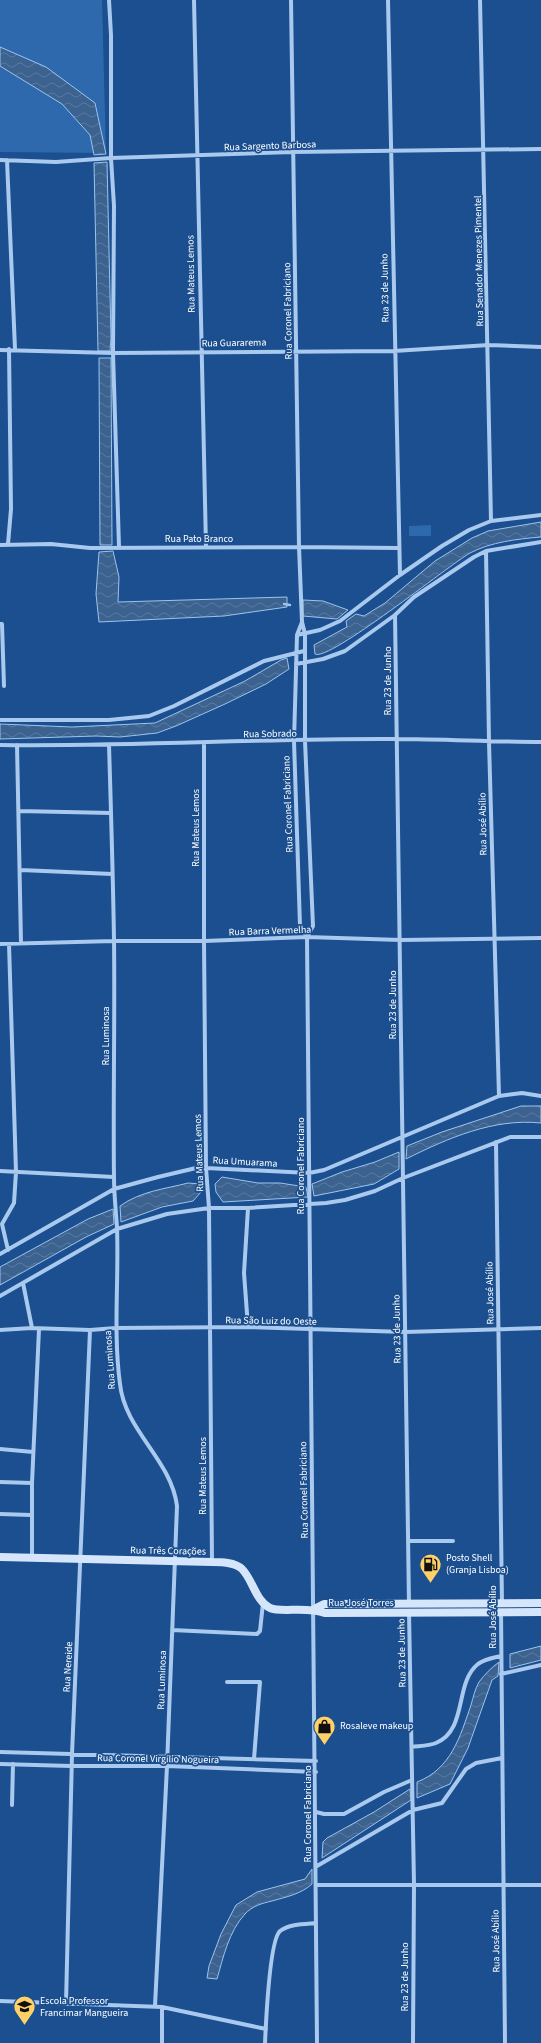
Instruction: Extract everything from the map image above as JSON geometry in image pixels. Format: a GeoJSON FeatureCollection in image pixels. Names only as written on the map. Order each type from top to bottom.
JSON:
{"type":"FeatureCollection","features":[{"type":"Feature","properties":{"kind":"street"},"geometry":{"type":"LineString","coordinates":[[109,0],[111,35],[111,158],[114,206],[113,353],[119,547]]}},
{"type":"Feature","properties":{"kind":"street","name":"Rua Mateus Lemos"},"geometry":{"type":"LineString","coordinates":[[194,0],[196,157],[206,547]]}},
{"type":"Feature","properties":{"kind":"street","name":"Rua Coronel Fabriciano"},"geometry":{"type":"LineString","coordinates":[[290,0],[297,350],[299,547],[302,622],[305,634],[305,741],[313,926],[307,937],[309,1329],[317,1866],[317,2043]]}},
{"type":"Feature","properties":{"kind":"street","name":"Rua 23 de Junho"},"geometry":{"type":"LineString","coordinates":[[388,0],[392,151],[398,548],[400,575]]}},
{"type":"Feature","properties":{"kind":"street","name":"Rua Senador Menezes Pimentel"},"geometry":{"type":"LineString","coordinates":[[480,0],[489,345],[491,521]]}},
{"type":"Feature","properties":{"kind":"street","name":"Rua Sargento Barbosa"},"geometry":{"type":"LineString","coordinates":[[0,160],[56,162],[111,158],[196,157],[292,152],[541,149]]}},
{"type":"Feature","properties":{"kind":"street"},"geometry":{"type":"LineString","coordinates":[[7,160],[15,349]]}},
{"type":"Feature","properties":{"kind":"street","name":"Rua Guararema"},"geometry":{"type":"LineString","coordinates":[[0,350],[15,349],[113,353],[297,350],[394,351],[489,345],[541,347]]}},
{"type":"Feature","properties":{"kind":"street"},"geometry":{"type":"LineString","coordinates":[[8,544],[11,509],[9,349]]}},
{"type":"Feature","properties":{"kind":"street"},"geometry":{"type":"LineString","coordinates":[[297,635],[305,634],[340,622],[400,575],[469,530],[491,521],[541,515]]}},
{"type":"Feature","properties":{"kind":"street"},"geometry":{"type":"LineString","coordinates":[[296,664],[323,659],[345,651],[363,639],[377,626],[395,615],[414,597],[474,557],[486,551],[541,542]]}},
{"type":"Feature","properties":{"kind":"street","name":"Rua Pato Branco"},"geometry":{"type":"LineString","coordinates":[[0,545],[51,544],[90,548],[398,548]]}},
{"type":"Feature","properties":{"kind":"street","name":"Rua José Abílio"},"geometry":{"type":"LineString","coordinates":[[486,551],[489,742],[499,1096]]}},
{"type":"Feature","properties":{"kind":"street","name":"Rua 23 de Junho"},"geometry":{"type":"LineString","coordinates":[[395,615],[414,1884],[413,2043]]}},
{"type":"Feature","properties":{"kind":"street","name":"Rua Coronel Fabriciano"},"geometry":{"type":"LineString","coordinates":[[302,622],[297,635],[294,741],[300,926],[307,937]]}},
{"type":"Feature","properties":{"kind":"street"},"geometry":{"type":"LineString","coordinates":[[0,624],[2,624],[4,686]]}},
{"type":"Feature","properties":{"kind":"street"},"geometry":{"type":"LineString","coordinates":[[0,720],[109,720],[149,716],[174,706],[264,661],[304,651]]}},
{"type":"Feature","properties":{"kind":"street","name":"Rua Sobrado"},"geometry":{"type":"LineString","coordinates":[[0,745],[109,745],[396,739],[541,742]]}},
{"type":"Feature","properties":{"kind":"street","name":"Rua Mateus Lemos"},"geometry":{"type":"LineString","coordinates":[[204,743],[206,1168],[209,1208],[212,1562]]}},
{"type":"Feature","properties":{"kind":"street"},"geometry":{"type":"LineString","coordinates":[[17,745],[21,870],[21,943]]}},
{"type":"Feature","properties":{"kind":"street","name":"Rua Luminosa"},"geometry":{"type":"LineString","coordinates":[[109,745],[114,941],[114,1189],[117,1229],[116,1328],[120,1384],[124,1406],[168,1475],[175,1493],[177,1506],[167,1766],[155,2006]]}},
{"type":"Feature","properties":{"kind":"street"},"geometry":{"type":"LineString","coordinates":[[19,811],[111,813]]}},
{"type":"Feature","properties":{"kind":"street"},"geometry":{"type":"LineString","coordinates":[[21,870],[112,874]]}},
{"type":"Feature","properties":{"kind":"street","name":"Rua Barra Vermelha"},"geometry":{"type":"LineString","coordinates":[[0,944],[114,941],[204,941],[307,937],[401,940],[541,938]]}},
{"type":"Feature","properties":{"kind":"street"},"geometry":{"type":"LineString","coordinates":[[8,1250],[1,1224],[14,1202],[16,1172],[9,944]]}},
{"type":"Feature","properties":{"kind":"street","name":"Rua Umuarama"},"geometry":{"type":"LineString","coordinates":[[0,1254],[114,1189],[196,1168],[309,1173],[324,1170],[499,1096],[522,1093],[541,1096]]}},
{"type":"Feature","properties":{"kind":"street"},"geometry":{"type":"LineString","coordinates":[[0,1296],[117,1229],[167,1214],[209,1208],[248,1208],[326,1203],[352,1198],[375,1191],[403,1178],[496,1142],[520,1136],[541,1137]]}},
{"type":"Feature","properties":{"kind":"street","name":"Rua José Abílio"},"geometry":{"type":"LineString","coordinates":[[496,1142],[502,1603],[501,1674],[505,2043]]}},
{"type":"Feature","properties":{"kind":"street"},"geometry":{"type":"LineString","coordinates":[[0,1171],[114,1177]]}},
{"type":"Feature","properties":{"kind":"street"},"geometry":{"type":"LineString","coordinates":[[248,1208],[244,1273],[248,1327]]}},
{"type":"Feature","properties":{"kind":"street"},"geometry":{"type":"LineString","coordinates":[[24,1283],[32,1328]]}},
{"type":"Feature","properties":{"kind":"street","name":"Rua São Luiz do Oeste"},"geometry":{"type":"LineString","coordinates":[[0,1330],[32,1328],[90,1330],[116,1328],[248,1327],[405,1332],[541,1328]]}},
{"type":"Feature","properties":{"kind":"street"},"geometry":{"type":"LineString","coordinates":[[32,1558],[31,1515],[39,1329]]}},
{"type":"Feature","properties":{"kind":"street","name":"Rua Nereide"},"geometry":{"type":"LineString","coordinates":[[66,2004],[71,1766],[90,1330]]}},
{"type":"Feature","properties":{"kind":"street"},"geometry":{"type":"LineString","coordinates":[[0,1449],[33,1452]]}},
{"type":"Feature","properties":{"kind":"street"},"geometry":{"type":"LineString","coordinates":[[0,1482],[32,1483]]}},
{"type":"Feature","properties":{"kind":"street"},"geometry":{"type":"LineString","coordinates":[[0,1514],[31,1515]]}},
{"type":"Feature","properties":{"kind":"street"},"geometry":{"type":"LineString","coordinates":[[408,1541],[453,1541]]}},
{"type":"Feature","properties":{"kind":"street","name":"Rua Três Corações"},"geometry":{"type":"LineString","coordinates":[[0,1557],[212,1562],[233,1564],[241,1568],[263,1603]]}},
{"type":"Feature","properties":{"kind":"street"},"geometry":{"type":"LineString","coordinates":[[172,1630],[258,1634],[260,1631],[263,1603],[272,1609],[314,1609]]}},
{"type":"Feature","properties":{"kind":"street","name":"Rua José Torres"},"geometry":{"type":"LineString","coordinates":[[314,1609],[324,1604],[541,1603]]}},
{"type":"Feature","properties":{"kind":"street","name":"Rua José Torres"},"geometry":{"type":"LineString","coordinates":[[314,1609],[324,1613],[541,1612]]}},
{"type":"Feature","properties":{"kind":"street"},"geometry":{"type":"LineString","coordinates":[[412,1747],[438,1742],[447,1736],[455,1724],[471,1672],[479,1663],[487,1659],[501,1656]]}},
{"type":"Feature","properties":{"kind":"street"},"geometry":{"type":"LineString","coordinates":[[501,1674],[541,1665]]}},
{"type":"Feature","properties":{"kind":"street"},"geometry":{"type":"LineString","coordinates":[[227,1682],[260,1682],[254,1758]]}},
{"type":"Feature","properties":{"kind":"street","name":"Rua Coronel Virgílio Nogueira"},"geometry":{"type":"LineString","coordinates":[[0,1752],[254,1758],[316,1761]]}},
{"type":"Feature","properties":{"kind":"street"},"geometry":{"type":"LineString","coordinates":[[317,1866],[413,1810],[442,1803],[471,1765],[502,1758]]}},
{"type":"Feature","properties":{"kind":"street","name":"Rua Coronel Virgílio Nogueira"},"geometry":{"type":"LineString","coordinates":[[0,1764],[167,1766],[316,1772]]}},
{"type":"Feature","properties":{"kind":"street"},"geometry":{"type":"LineString","coordinates":[[12,1805],[13,1764]]}},
{"type":"Feature","properties":{"kind":"street"},"geometry":{"type":"LineString","coordinates":[[316,1812],[324,1814],[344,1814],[384,1792],[412,1780]]}},
{"type":"Feature","properties":{"kind":"street"},"geometry":{"type":"LineString","coordinates":[[316,1885],[541,1885]]}},
{"type":"Feature","properties":{"kind":"street"},"geometry":{"type":"LineString","coordinates":[[265,2043],[270,1970],[279,1932],[290,1926],[316,1923]]}},
{"type":"Feature","properties":{"kind":"street"},"geometry":{"type":"LineString","coordinates":[[0,2000],[66,2004],[155,2006],[266,2028]]}},
{"type":"Feature","properties":{"kind":"street"},"geometry":{"type":"LineString","coordinates":[[162,2007],[162,2043]]}},
{"type":"Feature","properties":{"kind":"shaded area"},"geometry":{"type":"Polygon","coordinates":[[[0,0],[102,0],[106,153],[0,152],[0,0]]]}},
{"type":"Feature","properties":{"kind":"shaded area"},"geometry":{"type":"Polygon","coordinates":[[[431,525],[431,536],[409,536],[409,526],[431,525]]]}},
{"type":"Feature","properties":{"kind":"water"},"geometry":{"type":"Polygon","coordinates":[[[0,47],[46,67],[95,103],[106,154],[94,155],[90,135],[62,104],[0,66],[0,47]]]}},
{"type":"Feature","properties":{"kind":"water"},"geometry":{"type":"Polygon","coordinates":[[[107,162],[111,338],[110,351],[98,351],[94,163],[107,162]]]}},
{"type":"Feature","properties":{"kind":"water"},"geometry":{"type":"Polygon","coordinates":[[[99,358],[111,358],[112,545],[100,545],[99,358]]]}},
{"type":"Feature","properties":{"kind":"water"},"geometry":{"type":"Polygon","coordinates":[[[541,522],[541,537],[495,544],[470,553],[365,629],[325,652],[315,654],[314,645],[347,627],[346,621],[356,614],[364,616],[385,603],[435,561],[472,538],[488,531],[541,522]]]}},
{"type":"Feature","properties":{"kind":"water"},"geometry":{"type":"Polygon","coordinates":[[[113,551],[119,577],[118,602],[287,597],[287,607],[224,616],[99,622],[96,594],[99,552],[113,551]]]}},
{"type":"Feature","properties":{"kind":"water"},"geometry":{"type":"Polygon","coordinates":[[[303,600],[323,601],[348,610],[337,619],[303,616],[303,600]]]}},
{"type":"Feature","properties":{"kind":"water"},"geometry":{"type":"Polygon","coordinates":[[[287,658],[289,669],[266,684],[225,704],[157,733],[120,737],[96,736],[0,739],[0,724],[72,727],[155,723],[245,681],[287,658]]]}},
{"type":"Feature","properties":{"kind":"water"},"geometry":{"type":"Polygon","coordinates":[[[521,1106],[541,1106],[541,1123],[523,1122],[472,1131],[438,1144],[406,1159],[407,1146],[442,1132],[521,1106]]]}},
{"type":"Feature","properties":{"kind":"water"},"geometry":{"type":"Polygon","coordinates":[[[399,1152],[399,1169],[374,1184],[314,1196],[312,1184],[399,1152]]]}},
{"type":"Feature","properties":{"kind":"water"},"geometry":{"type":"Polygon","coordinates":[[[222,1177],[258,1183],[280,1183],[306,1187],[308,1197],[223,1202],[216,1192],[215,1184],[222,1177]]]}},
{"type":"Feature","properties":{"kind":"water"},"geometry":{"type":"Polygon","coordinates":[[[188,1183],[201,1184],[201,1192],[193,1201],[162,1207],[121,1222],[120,1206],[128,1201],[153,1191],[188,1183]]]}},
{"type":"Feature","properties":{"kind":"water"},"geometry":{"type":"Polygon","coordinates":[[[113,1209],[114,1224],[86,1237],[0,1285],[0,1267],[88,1219],[113,1209]]]}},
{"type":"Feature","properties":{"kind":"water"},"geometry":{"type":"Polygon","coordinates":[[[541,1646],[541,1660],[510,1668],[510,1654],[541,1646]]]}},
{"type":"Feature","properties":{"kind":"water"},"geometry":{"type":"Polygon","coordinates":[[[499,1662],[498,1676],[492,1680],[468,1748],[450,1784],[417,1798],[417,1782],[429,1776],[438,1769],[453,1751],[479,1682],[488,1671],[499,1662]]]}},
{"type":"Feature","properties":{"kind":"water"},"geometry":{"type":"Polygon","coordinates":[[[410,1789],[411,1800],[322,1858],[323,1842],[327,1838],[374,1812],[410,1789]]]}},
{"type":"Feature","properties":{"kind":"water"},"geometry":{"type":"Polygon","coordinates":[[[312,1869],[312,1884],[308,1887],[293,1895],[258,1905],[245,1914],[239,1921],[231,1936],[217,1979],[207,1978],[209,1966],[221,1934],[236,1905],[257,1892],[305,1879],[312,1869]]]}},
{"type":"Feature","properties":{"kind":"waterway"},"geometry":{"type":"LineString","coordinates":[[284,604],[290,605]]}},
{"type":"Feature","properties":{"kind":"place","name":"Posto Shell (Granja Lisboa)"},"geometry":{"type":"Point","coordinates":[430,1584]}},
{"type":"Feature","properties":{"kind":"place","name":"Rosaleve makeup"},"geometry":{"type":"Point","coordinates":[325,1746]}},
{"type":"Feature","properties":{"kind":"place","name":"Escola Professor Francimar Mangueira"},"geometry":{"type":"Point","coordinates":[25,2026]}}]}
